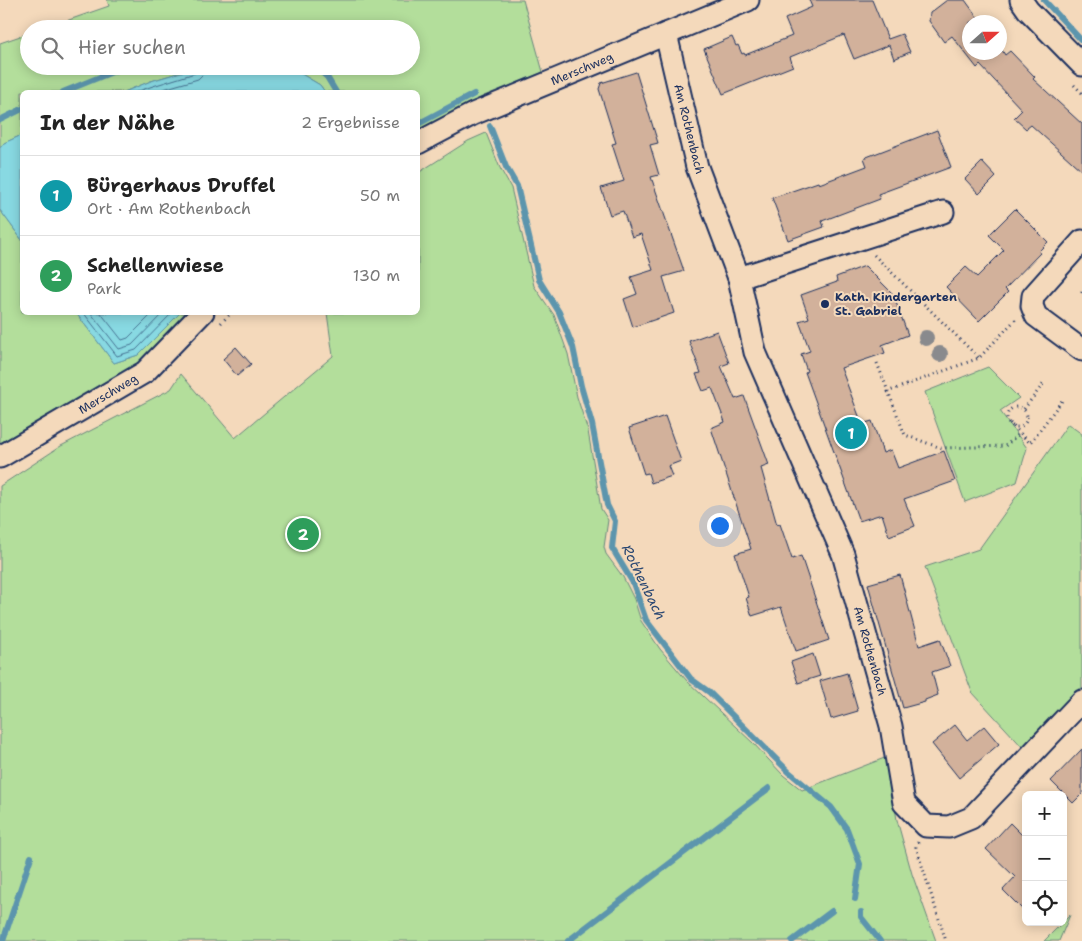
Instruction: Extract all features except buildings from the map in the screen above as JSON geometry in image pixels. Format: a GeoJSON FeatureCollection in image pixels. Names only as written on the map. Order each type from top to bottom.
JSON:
{"type":"FeatureCollection","features":[{"type":"Feature","properties":{"kind":"street","name":"Merschweg"},"geometry":{"type":"LineString","coordinates":[[420,142],[473,114],[748,0]]}},
{"type":"Feature","properties":{"kind":"street"},"geometry":{"type":"LineString","coordinates":[[1021,0],[1028,10],[1082,66]]}},
{"type":"Feature","properties":{"kind":"street","name":"Am Rothenbach"},"geometry":{"type":"LineString","coordinates":[[666,34],[697,167],[739,278],[755,352],[843,554],[891,726],[904,803],[926,826]]}},
{"type":"Feature","properties":{"kind":"street"},"geometry":{"type":"LineString","coordinates":[[739,278],[943,212]]}},
{"type":"Feature","properties":{"kind":"street"},"geometry":{"type":"LineString","coordinates":[[1082,241],[1033,296],[1032,306],[1036,316],[1082,350]]}},
{"type":"Feature","properties":{"kind":"street","name":"Merschweg"},"geometry":{"type":"LineString","coordinates":[[0,457],[145,372],[200,315]]}},
{"type":"Feature","properties":{"kind":"street"},"geometry":{"type":"LineString","coordinates":[[926,826],[949,828],[971,818],[1082,701]]}},
{"type":"Feature","properties":{"kind":"path"},"geometry":{"type":"LineString","coordinates":[[859,240],[979,358]]}},
{"type":"Feature","properties":{"kind":"path"},"geometry":{"type":"LineString","coordinates":[[1082,292],[1082,296]]}},
{"type":"Feature","properties":{"kind":"path"},"geometry":{"type":"LineString","coordinates":[[887,392],[979,358],[1013,322],[1032,306]]}},
{"type":"Feature","properties":{"kind":"path"},"geometry":{"type":"LineString","coordinates":[[877,364],[905,435],[941,448],[1005,446],[1019,434]]}},
{"type":"Feature","properties":{"kind":"path"},"geometry":{"type":"LineString","coordinates":[[1024,409],[1044,383]]}},
{"type":"Feature","properties":{"kind":"path"},"geometry":{"type":"LineString","coordinates":[[1010,424],[1017,427],[1025,424],[1028,416],[1024,409],[1017,407],[1010,409],[1008,416],[1010,424],[1030,443],[1064,398]]}},
{"type":"Feature","properties":{"kind":"path"},"geometry":{"type":"LineString","coordinates":[[926,826],[916,848],[946,941]]}},
{"type":"Feature","properties":{"kind":"green space"},"geometry":{"type":"Polygon","coordinates":[[[107,0],[523,0],[543,72],[484,96],[420,130],[420,90],[324,90],[320,85],[303,75],[420,75],[420,20],[69,20],[109,6],[107,0]]]}},
{"type":"Feature","properties":{"kind":"green space"},"geometry":{"type":"Polygon","coordinates":[[[20,36],[20,75],[171,75],[129,90],[20,90],[20,136],[4,143],[0,148],[0,43],[20,36]]]}},
{"type":"Feature","properties":{"kind":"green space"},"geometry":{"type":"Polygon","coordinates":[[[486,133],[500,168],[511,188],[534,286],[554,315],[568,354],[577,397],[588,431],[601,509],[608,520],[604,547],[606,554],[623,577],[634,599],[641,621],[660,649],[687,681],[753,743],[783,775],[802,790],[887,757],[897,820],[912,874],[936,941],[0,941],[0,486],[61,446],[171,389],[181,374],[235,438],[333,356],[327,315],[420,315],[420,172],[468,141],[486,133]]]}},
{"type":"Feature","properties":{"kind":"green space"},"geometry":{"type":"Polygon","coordinates":[[[0,210],[20,237],[20,315],[78,315],[114,363],[138,355],[178,315],[194,315],[138,370],[0,450],[0,210]]]}},
{"type":"Feature","properties":{"kind":"green space"},"geometry":{"type":"Polygon","coordinates":[[[988,367],[1019,398],[1000,411],[1027,448],[1017,482],[965,502],[925,392],[988,367]]]}},
{"type":"Feature","properties":{"kind":"green space"},"geometry":{"type":"Polygon","coordinates":[[[1068,424],[1082,434],[1082,689],[1026,751],[972,692],[925,567],[979,549],[1068,424]]]}},
{"type":"Feature","properties":{"kind":"green space"},"geometry":{"type":"Polygon","coordinates":[[[1059,926],[1065,926],[1059,941],[1044,941],[1059,926]]]}},
{"type":"Feature","properties":{"kind":"water"},"geometry":{"type":"Polygon","coordinates":[[[171,75],[303,75],[320,85],[324,90],[129,90],[171,75]]]}},
{"type":"Feature","properties":{"kind":"water"},"geometry":{"type":"Polygon","coordinates":[[[20,136],[20,237],[0,210],[0,148],[4,143],[20,136]]]}},
{"type":"Feature","properties":{"kind":"water"},"geometry":{"type":"Polygon","coordinates":[[[78,315],[178,315],[138,355],[114,363],[78,315]]]}},
{"type":"Feature","properties":{"kind":"waterway"},"geometry":{"type":"LineString","coordinates":[[1044,0],[1082,41]]}},
{"type":"Feature","properties":{"kind":"waterway","name":"Rothenbach"},"geometry":{"type":"LineString","coordinates":[[68,90],[105,75]]}},
{"type":"Feature","properties":{"kind":"waterway","name":"Rothenbach"},"geometry":{"type":"LineString","coordinates":[[325,75],[335,90]]}},
{"type":"Feature","properties":{"kind":"waterway","name":"Rothenbach"},"geometry":{"type":"LineString","coordinates":[[420,123],[474,94]]}},
{"type":"Feature","properties":{"kind":"waterway","name":"Rothenbach"},"geometry":{"type":"LineString","coordinates":[[0,120],[20,110]]}},
{"type":"Feature","properties":{"kind":"waterway","name":"Rothenbach"},"geometry":{"type":"LineString","coordinates":[[490,126],[506,167],[517,186],[539,280],[559,312],[573,347],[581,386],[592,424],[607,505],[615,521],[612,548],[633,583],[646,620],[691,679],[709,692],[789,772],[831,807],[847,829],[860,864],[855,899]]}},
{"type":"Feature","properties":{"kind":"waterway"},"geometry":{"type":"LineString","coordinates":[[568,941],[769,788]]}},
{"type":"Feature","properties":{"kind":"waterway"},"geometry":{"type":"LineString","coordinates":[[3,941],[31,857]]}},
{"type":"Feature","properties":{"kind":"waterway"},"geometry":{"type":"LineString","coordinates":[[792,941],[832,911]]}},
{"type":"Feature","properties":{"kind":"waterway","name":"Rothenbach"},"geometry":{"type":"LineString","coordinates":[[861,912],[861,917],[880,941]]}},
{"type":"Feature","properties":{"kind":"place","name":"Kath. Kindergarten St. Gabriel"},"geometry":{"type":"Point","coordinates":[825,304]}},
{"type":"Feature","properties":{"kind":"place","name":"Bürgerhaus Druffel"},"geometry":{"type":"Point","coordinates":[851,433]}},
{"type":"Feature","properties":{"kind":"place","name":"Schellenwiese"},"geometry":{"type":"Point","coordinates":[303,534]}}]}
